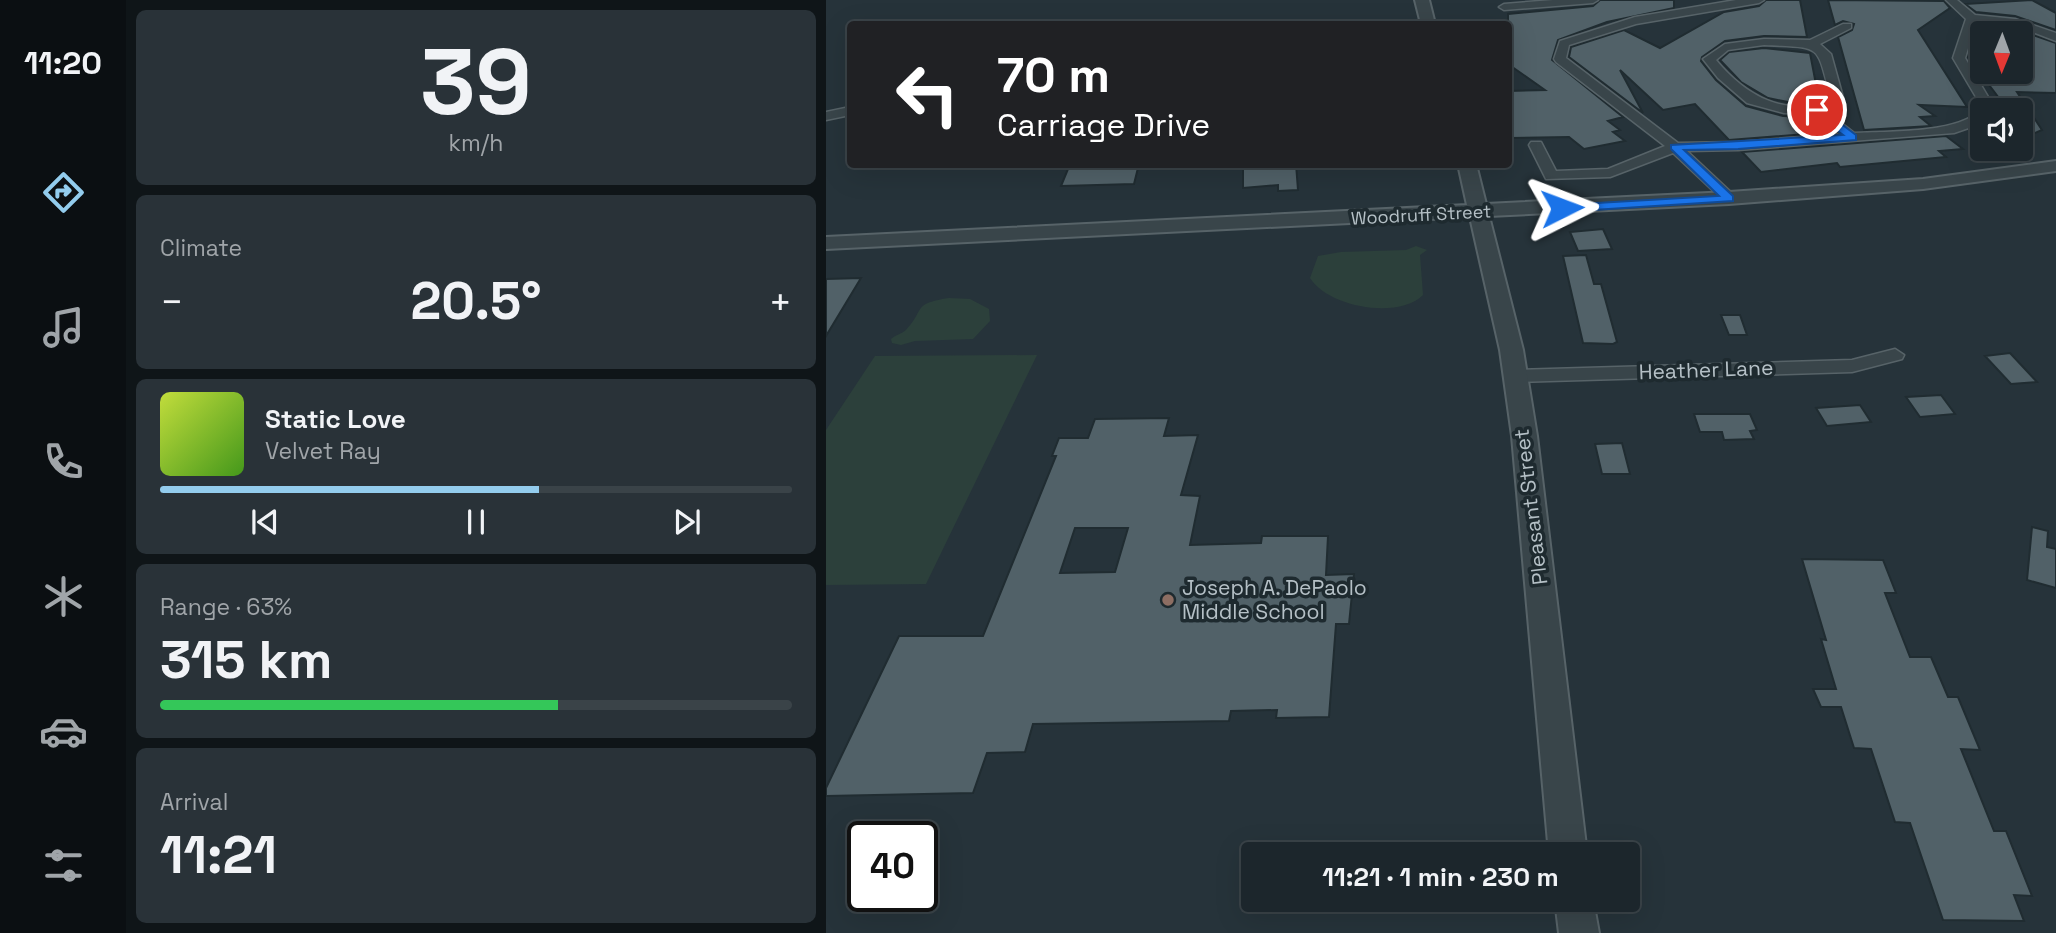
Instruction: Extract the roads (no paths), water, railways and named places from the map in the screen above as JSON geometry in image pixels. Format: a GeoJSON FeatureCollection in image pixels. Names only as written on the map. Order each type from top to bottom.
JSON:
{"type":"FeatureCollection","features":[{"type":"Feature","properties":{"kind":"street"},"geometry":{"type":"LineString","coordinates":[[1422,0],[1427,21]]}},
{"type":"Feature","properties":{"kind":"street"},"geometry":{"type":"LineString","coordinates":[[1504,7],[1593,0]]}},
{"type":"Feature","properties":{"kind":"street"},"geometry":{"type":"LineString","coordinates":[[1729,198],[1675,147],[1560,59],[1563,43],[1585,34],[1759,0]]}},
{"type":"Feature","properties":{"kind":"street"},"geometry":{"type":"LineString","coordinates":[[1951,0],[1972,18],[1994,21]]}},
{"type":"Feature","properties":{"kind":"street"},"geometry":{"type":"LineString","coordinates":[[2034,24],[2051,17]]}},
{"type":"Feature","properties":{"kind":"street"},"geometry":{"type":"LineString","coordinates":[[1972,18],[1959,58],[1983,98]]}},
{"type":"Feature","properties":{"kind":"street"},"geometry":{"type":"LineString","coordinates":[[1812,44],[1825,54],[1838,101],[1817,110],[1784,109],[1752,100],[1722,75],[1709,59],[1725,47],[1763,42],[1812,44],[1847,26]]}},
{"type":"Feature","properties":{"kind":"street"},"geometry":{"type":"LineString","coordinates":[[2034,28],[2056,38]]}},
{"type":"Feature","properties":{"kind":"street"},"geometry":{"type":"LineString","coordinates":[[1817,110],[1852,138]]}},
{"type":"Feature","properties":{"kind":"street"},"geometry":{"type":"LineString","coordinates":[[826,116],[847,112]]}},
{"type":"Feature","properties":{"kind":"street"},"geometry":{"type":"LineString","coordinates":[[1536,145],[1550,176],[1610,173],[1675,147],[1738,146],[1852,138],[1949,130],[1970,123]]}},
{"type":"Feature","properties":{"kind":"street","name":"Woodruff Street"},"geometry":{"type":"LineString","coordinates":[[826,243],[1478,213],[1729,198],[1923,184],[2056,166]]}},
{"type":"Feature","properties":{"kind":"street","name":"Pleasant Street"},"geometry":{"type":"LineString","coordinates":[[1468,168],[1516,376],[1541,585],[1558,782],[1566,842]]}},
{"type":"Feature","properties":{"kind":"street","name":"Heather Lane"},"geometry":{"type":"LineString","coordinates":[[1516,376],[1852,366],[1895,355]]}},
{"type":"Feature","properties":{"kind":"street"},"geometry":{"type":"LineString","coordinates":[[1576,912],[1579,933]]}},
{"type":"Feature","properties":{"kind":"place","name":"Joseph A. DePaolo Middle School"},"geometry":{"type":"Point","coordinates":[1168,600]}}]}
